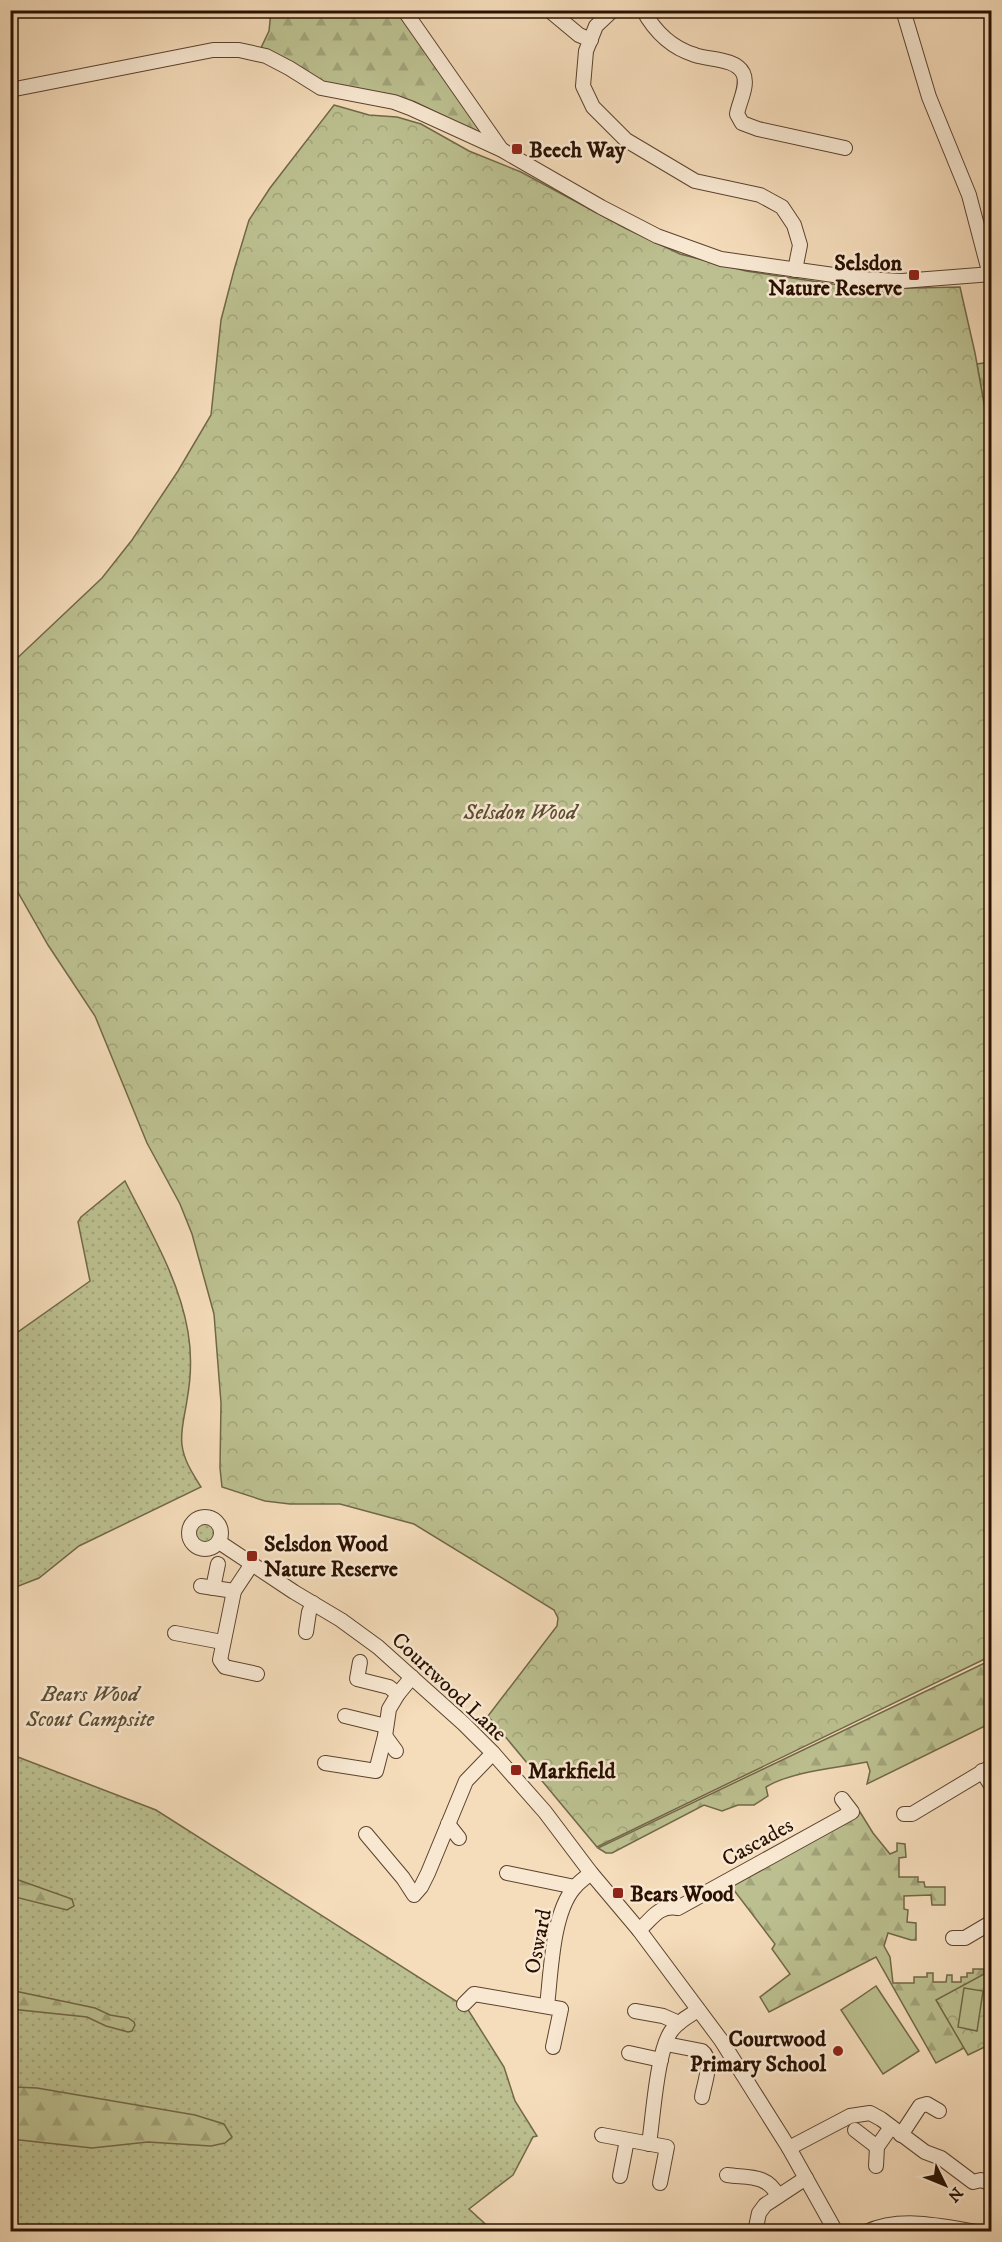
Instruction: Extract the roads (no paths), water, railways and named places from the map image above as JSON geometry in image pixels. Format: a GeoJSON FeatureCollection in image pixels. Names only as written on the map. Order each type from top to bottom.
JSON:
{"type":"FeatureCollection","features":[{"type":"Feature","properties":{"kind":"street"},"geometry":{"type":"LineString","coordinates":[[404,10],[502,150]]}},
{"type":"Feature","properties":{"kind":"street"},"geometry":{"type":"LineString","coordinates":[[549,10],[579,34],[591,40]]}},
{"type":"Feature","properties":{"kind":"street"},"geometry":{"type":"LineString","coordinates":[[613,10],[596,26],[586,51],[583,86],[593,107],[626,140],[695,181],[760,195],[782,207],[794,225],[800,245],[795,270]]}},
{"type":"Feature","properties":{"kind":"street"},"geometry":{"type":"LineString","coordinates":[[644,10],[654,28],[668,41],[697,56],[731,64],[741,71],[745,86],[737,114],[742,123],[758,129],[845,148]]}},
{"type":"Feature","properties":{"kind":"street"},"geometry":{"type":"LineString","coordinates":[[10,90],[213,50],[239,50],[266,57],[321,88],[394,102],[410,108],[502,150],[601,207],[657,236],[721,259],[862,279],[902,281],[991,274],[969,195],[929,97],[903,10]]}},
{"type":"Feature","properties":{"kind":"street","name":"Courtwood Lane"},"geometry":{"type":"LineString","coordinates":[[219,1542],[341,1620],[412,1677],[493,1753],[545,1812],[591,1873],[639,1930],[721,2040],[789,2148],[836,2232]]}},
{"type":"Feature","properties":{"kind":"street"},"geometry":{"type":"LineString","coordinates":[[218,1564],[207,1587],[234,1591]]}},
{"type":"Feature","properties":{"kind":"street"},"geometry":{"type":"LineString","coordinates":[[252,1564],[234,1591],[220,1659],[225,1668],[257,1674]]}},
{"type":"Feature","properties":{"kind":"street"},"geometry":{"type":"LineString","coordinates":[[306,1632],[313,1603]]}},
{"type":"Feature","properties":{"kind":"street"},"geometry":{"type":"LineString","coordinates":[[175,1634],[222,1642]]}},
{"type":"Feature","properties":{"kind":"street"},"geometry":{"type":"LineString","coordinates":[[360,1662],[357,1678],[389,1687],[398,1694]]}},
{"type":"Feature","properties":{"kind":"street"},"geometry":{"type":"LineString","coordinates":[[325,1763],[379,1776],[389,1709],[412,1677]]}},
{"type":"Feature","properties":{"kind":"street"},"geometry":{"type":"LineString","coordinates":[[345,1716],[386,1731],[396,1751]]}},
{"type":"Feature","properties":{"kind":"street"},"geometry":{"type":"LineString","coordinates":[[366,1834],[403,1878],[414,1895],[421,1887],[466,1780],[493,1753]]}},
{"type":"Feature","properties":{"kind":"street"},"geometry":{"type":"LineString","coordinates":[[904,1814],[912,1814],[987,1768],[992,1787]]}},
{"type":"Feature","properties":{"kind":"street","name":"Cascades"},"geometry":{"type":"LineString","coordinates":[[639,1930],[656,1912],[667,1907],[678,1908],[852,1812],[842,1799]]}},
{"type":"Feature","properties":{"kind":"street"},"geometry":{"type":"LineString","coordinates":[[448,1824],[459,1838]]}},
{"type":"Feature","properties":{"kind":"street","name":"Osward"},"geometry":{"type":"LineString","coordinates":[[547,2006],[558,1924],[575,1887],[591,1873]]}},
{"type":"Feature","properties":{"kind":"street","name":"Osward"},"geometry":{"type":"LineString","coordinates":[[507,1874],[575,1887]]}},
{"type":"Feature","properties":{"kind":"street"},"geometry":{"type":"LineString","coordinates":[[953,1938],[966,1938],[992,1922]]}},
{"type":"Feature","properties":{"kind":"street","name":"Osward"},"geometry":{"type":"LineString","coordinates":[[464,2004],[474,1994],[561,2008],[553,2048]]}},
{"type":"Feature","properties":{"kind":"street"},"geometry":{"type":"LineString","coordinates":[[649,2144],[661,2060],[666,2044],[679,2023],[698,2010]]}},
{"type":"Feature","properties":{"kind":"street"},"geometry":{"type":"LineString","coordinates":[[635,2011],[663,2016],[679,2023]]}},
{"type":"Feature","properties":{"kind":"street"},"geometry":{"type":"LineString","coordinates":[[666,2044],[702,2051],[706,2054],[708,2061],[702,2097]]}},
{"type":"Feature","properties":{"kind":"street"},"geometry":{"type":"LineString","coordinates":[[629,2053],[661,2060]]}},
{"type":"Feature","properties":{"kind":"street"},"geometry":{"type":"LineString","coordinates":[[876,2166],[877,2147],[920,2106],[927,2104],[939,2111]]}},
{"type":"Feature","properties":{"kind":"street"},"geometry":{"type":"LineString","coordinates":[[789,2148],[850,2116],[870,2113],[925,2152],[941,2158],[973,2182],[981,2180],[992,2184]]}},
{"type":"Feature","properties":{"kind":"street"},"geometry":{"type":"LineString","coordinates":[[855,2130],[877,2147]]}},
{"type":"Feature","properties":{"kind":"street"},"geometry":{"type":"LineString","coordinates":[[602,2135],[667,2147],[660,2183]]}},
{"type":"Feature","properties":{"kind":"street"},"geometry":{"type":"LineString","coordinates":[[620,2176],[627,2140]]}},
{"type":"Feature","properties":{"kind":"street"},"geometry":{"type":"LineString","coordinates":[[727,2175],[767,2181],[778,2196]]}},
{"type":"Feature","properties":{"kind":"street"},"geometry":{"type":"LineString","coordinates":[[755,2232],[759,2214],[765,2205],[806,2178]]}},
{"type":"Feature","properties":{"kind":"street"},"geometry":{"type":"LineString","coordinates":[[866,2232],[894,2223],[912,2222],[977,2232]]}},
{"type":"Feature","properties":{"kind":"place","name":"Beech Way"},"geometry":{"type":"Point","coordinates":[517,149]}},
{"type":"Feature","properties":{"kind":"place","name":"Selsdon Nature Reserve"},"geometry":{"type":"Point","coordinates":[914,275]}},
{"type":"Feature","properties":{"kind":"place","name":"Selsdon Wood Nature Reserve"},"geometry":{"type":"Point","coordinates":[252,1556]}},
{"type":"Feature","properties":{"kind":"place","name":"Markfield"},"geometry":{"type":"Point","coordinates":[516,1770]}},
{"type":"Feature","properties":{"kind":"place","name":"Bears Wood"},"geometry":{"type":"Point","coordinates":[618,1893]}},
{"type":"Feature","properties":{"kind":"place","name":"Courtwood Primary School"},"geometry":{"type":"Point","coordinates":[838,2051]}},
{"type":"Feature","properties":{"kind":"park label","name":"Selsdon Wood"},"geometry":{"type":"Point","coordinates":[520,811]}},
{"type":"Feature","properties":{"kind":"park label","name":"Bears Wood Scout Campsite"},"geometry":{"type":"Point","coordinates":[90,1706]}}]}
